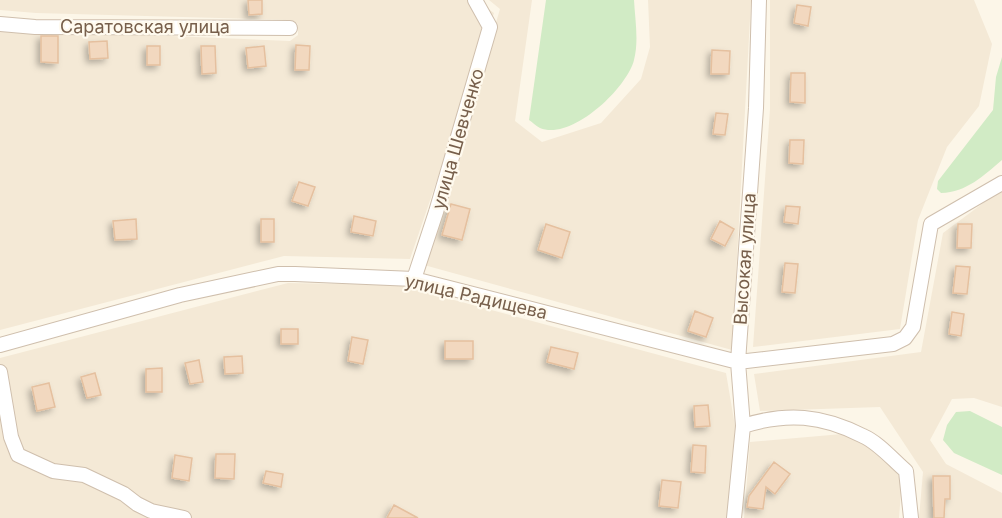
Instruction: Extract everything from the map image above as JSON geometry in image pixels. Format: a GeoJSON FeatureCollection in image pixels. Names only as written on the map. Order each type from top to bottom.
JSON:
{"type":"FeatureCollection","features":[{"type":"Feature","properties":{"kind":"street","name":"улица Шевченко"},"geometry":{"type":"LineString","coordinates":[[414,279],[490,27],[475,0]]}},
{"type":"Feature","properties":{"kind":"street","name":"Высокая улица"},"geometry":{"type":"LineString","coordinates":[[734,518],[743,426],[738,362],[756,108],[759,0]]}},
{"type":"Feature","properties":{"kind":"street","name":"Саратовская улица"},"geometry":{"type":"LineString","coordinates":[[0,24],[35,27],[290,28]]}},
{"type":"Feature","properties":{"kind":"street"},"geometry":{"type":"LineString","coordinates":[[738,362],[893,344],[905,338],[913,327],[931,224],[1002,183]]}},
{"type":"Feature","properties":{"kind":"street","name":"улица Радищева"},"geometry":{"type":"LineString","coordinates":[[0,345],[180,295],[278,274],[414,279],[738,362]]}},
{"type":"Feature","properties":{"kind":"street"},"geometry":{"type":"LineString","coordinates":[[0,372],[11,436],[18,455],[53,471],[84,476],[124,494],[151,511],[184,518]]}},
{"type":"Feature","properties":{"kind":"street"},"geometry":{"type":"LineString","coordinates":[[743,426],[770,417],[815,417],[865,436],[906,471],[911,518]]}},
{"type":"Feature","properties":{"kind":"shaded area"},"geometry":{"type":"Polygon","coordinates":[[[0,0],[476,0],[494,13],[410,259],[284,256],[0,330],[0,29],[290,41],[298,35],[298,24],[288,20],[36,13],[0,10],[0,0]]]}},
{"type":"Feature","properties":{"kind":"shaded area"},"geometry":{"type":"Polygon","coordinates":[[[489,0],[532,0],[515,121],[542,142],[601,123],[641,79],[650,47],[648,0],[751,0],[732,350],[424,265],[500,9],[489,0]]]}},
{"type":"Feature","properties":{"kind":"shaded area"},"geometry":{"type":"Polygon","coordinates":[[[770,0],[974,0],[992,44],[979,106],[947,147],[918,220],[900,329],[753,347],[770,109],[770,0]]]}},
{"type":"Feature","properties":{"kind":"shaded area"},"geometry":{"type":"Polygon","coordinates":[[[1002,189],[1002,407],[974,398],[952,399],[930,440],[946,464],[1002,493],[1002,518],[919,518],[923,472],[880,407],[760,411],[754,374],[921,352],[943,233],[1002,189]]]}},
{"type":"Feature","properties":{"kind":"shaded area"},"geometry":{"type":"Polygon","coordinates":[[[288,283],[398,285],[726,373],[735,426],[730,518],[0,518],[0,358],[288,283]]]}},
{"type":"Feature","properties":{"kind":"shaded area"},"geometry":{"type":"Polygon","coordinates":[[[865,432],[902,480],[899,518],[744,518],[750,442],[865,432]]]}},
{"type":"Feature","properties":{"kind":"green space"},"geometry":{"type":"Polygon","coordinates":[[[546,0],[634,0],[636,30],[634,60],[621,84],[610,97],[582,120],[553,130],[540,128],[529,120],[546,0]]]}},
{"type":"Feature","properties":{"kind":"green space"},"geometry":{"type":"Polygon","coordinates":[[[1002,57],[1002,160],[967,186],[941,193],[937,189],[938,181],[993,110],[996,77],[1002,57]]]}},
{"type":"Feature","properties":{"kind":"green space"},"geometry":{"type":"Polygon","coordinates":[[[970,411],[1002,427],[1002,475],[954,453],[943,440],[947,425],[956,412],[970,411]]]}},
{"type":"Feature","properties":{"kind":"building"},"geometry":{"type":"Polygon","coordinates":[[[248,0],[262,0],[262,14],[249,15],[248,0]]]}},
{"type":"Feature","properties":{"kind":"building"},"geometry":{"type":"Polygon","coordinates":[[[797,5],[811,7],[808,26],[794,23],[797,5]]]}},
{"type":"Feature","properties":{"kind":"building"},"geometry":{"type":"Polygon","coordinates":[[[41,36],[58,36],[58,63],[41,62],[41,36]]]}},
{"type":"Feature","properties":{"kind":"building"},"geometry":{"type":"Polygon","coordinates":[[[107,41],[108,58],[90,59],[89,42],[107,41]]]}},
{"type":"Feature","properties":{"kind":"building"},"geometry":{"type":"Polygon","coordinates":[[[296,45],[310,46],[309,70],[295,70],[296,45]]]}},
{"type":"Feature","properties":{"kind":"building"},"geometry":{"type":"Polygon","coordinates":[[[147,46],[160,46],[160,65],[147,65],[147,46]]]}},
{"type":"Feature","properties":{"kind":"building"},"geometry":{"type":"Polygon","coordinates":[[[201,46],[215,46],[216,73],[202,74],[201,46]]]}},
{"type":"Feature","properties":{"kind":"building"},"geometry":{"type":"Polygon","coordinates":[[[264,46],[266,66],[248,68],[246,48],[264,46]]]}},
{"type":"Feature","properties":{"kind":"building"},"geometry":{"type":"Polygon","coordinates":[[[712,50],[730,51],[729,74],[711,74],[712,50]]]}},
{"type":"Feature","properties":{"kind":"building"},"geometry":{"type":"Polygon","coordinates":[[[791,73],[805,73],[805,103],[790,102],[791,73]]]}},
{"type":"Feature","properties":{"kind":"building"},"geometry":{"type":"Polygon","coordinates":[[[716,113],[728,114],[725,135],[713,134],[716,113]]]}},
{"type":"Feature","properties":{"kind":"building"},"geometry":{"type":"Polygon","coordinates":[[[790,140],[804,140],[803,164],[789,163],[790,140]]]}},
{"type":"Feature","properties":{"kind":"building"},"geometry":{"type":"Polygon","coordinates":[[[299,182],[315,187],[308,206],[292,201],[299,182]]]}},
{"type":"Feature","properties":{"kind":"building"},"geometry":{"type":"Polygon","coordinates":[[[451,204],[470,209],[462,240],[442,235],[451,204]]]}},
{"type":"Feature","properties":{"kind":"building"},"geometry":{"type":"Polygon","coordinates":[[[786,206],[800,207],[798,224],[784,222],[786,206]]]}},
{"type":"Feature","properties":{"kind":"building"},"geometry":{"type":"Polygon","coordinates":[[[354,216],[376,221],[373,236],[351,232],[354,216]]]}},
{"type":"Feature","properties":{"kind":"building"},"geometry":{"type":"Polygon","coordinates":[[[136,219],[137,239],[115,240],[113,221],[136,219]]]}},
{"type":"Feature","properties":{"kind":"building"},"geometry":{"type":"Polygon","coordinates":[[[261,219],[274,219],[274,242],[261,242],[261,219]]]}},
{"type":"Feature","properties":{"kind":"building"},"geometry":{"type":"Polygon","coordinates":[[[720,221],[734,229],[725,246],[711,239],[720,221]]]}},
{"type":"Feature","properties":{"kind":"building"},"geometry":{"type":"Polygon","coordinates":[[[546,224],[570,232],[562,258],[538,250],[546,224]]]}},
{"type":"Feature","properties":{"kind":"building"},"geometry":{"type":"Polygon","coordinates":[[[958,224],[972,224],[971,248],[957,248],[958,224]]]}},
{"type":"Feature","properties":{"kind":"building"},"geometry":{"type":"Polygon","coordinates":[[[785,263],[798,264],[795,293],[782,292],[785,263]]]}},
{"type":"Feature","properties":{"kind":"building"},"geometry":{"type":"Polygon","coordinates":[[[956,266],[970,267],[967,294],[953,293],[956,266]]]}},
{"type":"Feature","properties":{"kind":"building"},"geometry":{"type":"Polygon","coordinates":[[[695,311],[713,318],[706,337],[688,331],[695,311]]]}},
{"type":"Feature","properties":{"kind":"building"},"geometry":{"type":"Polygon","coordinates":[[[952,312],[964,314],[961,336],[949,334],[952,312]]]}},
{"type":"Feature","properties":{"kind":"building"},"geometry":{"type":"Polygon","coordinates":[[[281,329],[298,329],[298,344],[281,344],[281,329]]]}},
{"type":"Feature","properties":{"kind":"building"},"geometry":{"type":"Polygon","coordinates":[[[352,337],[368,340],[363,364],[348,361],[352,337]]]}},
{"type":"Feature","properties":{"kind":"building"},"geometry":{"type":"Polygon","coordinates":[[[445,341],[473,341],[473,359],[445,359],[445,341]]]}},
{"type":"Feature","properties":{"kind":"building"},"geometry":{"type":"Polygon","coordinates":[[[551,347],[578,353],[574,369],[547,362],[551,347]]]}},
{"type":"Feature","properties":{"kind":"building"},"geometry":{"type":"Polygon","coordinates":[[[242,356],[243,373],[225,374],[224,357],[242,356]]]}},
{"type":"Feature","properties":{"kind":"building"},"geometry":{"type":"Polygon","coordinates":[[[199,360],[203,382],[190,384],[185,363],[199,360]]]}},
{"type":"Feature","properties":{"kind":"building"},"geometry":{"type":"Polygon","coordinates":[[[162,368],[162,392],[146,392],[146,369],[162,368]]]}},
{"type":"Feature","properties":{"kind":"building"},"geometry":{"type":"Polygon","coordinates":[[[95,373],[101,395],[87,398],[81,377],[95,373]]]}},
{"type":"Feature","properties":{"kind":"building"},"geometry":{"type":"Polygon","coordinates":[[[49,383],[55,407],[37,411],[32,387],[49,383]]]}},
{"type":"Feature","properties":{"kind":"building"},"geometry":{"type":"Polygon","coordinates":[[[708,405],[710,426],[695,427],[694,406],[708,405]]]}},
{"type":"Feature","properties":{"kind":"building"},"geometry":{"type":"Polygon","coordinates":[[[693,445],[706,446],[705,473],[691,472],[693,445]]]}},
{"type":"Feature","properties":{"kind":"building"},"geometry":{"type":"Polygon","coordinates":[[[216,454],[235,454],[234,479],[215,478],[216,454]]]}},
{"type":"Feature","properties":{"kind":"building"},"geometry":{"type":"Polygon","coordinates":[[[175,455],[192,458],[189,481],[172,478],[175,455]]]}},
{"type":"Feature","properties":{"kind":"building"},"geometry":{"type":"Polygon","coordinates":[[[774,462],[790,474],[775,494],[766,487],[763,509],[747,507],[749,496],[774,462]]]}},
{"type":"Feature","properties":{"kind":"building"},"geometry":{"type":"Polygon","coordinates":[[[266,471],[283,474],[281,487],[263,483],[266,471]]]}},
{"type":"Feature","properties":{"kind":"building"},"geometry":{"type":"Polygon","coordinates":[[[933,476],[950,476],[950,499],[945,499],[944,518],[934,518],[933,476]]]}},
{"type":"Feature","properties":{"kind":"building"},"geometry":{"type":"Polygon","coordinates":[[[662,480],[681,482],[678,508],[659,506],[662,480]]]}},
{"type":"Feature","properties":{"kind":"building"},"geometry":{"type":"Polygon","coordinates":[[[394,505],[418,518],[387,518],[394,505]]]}}]}
